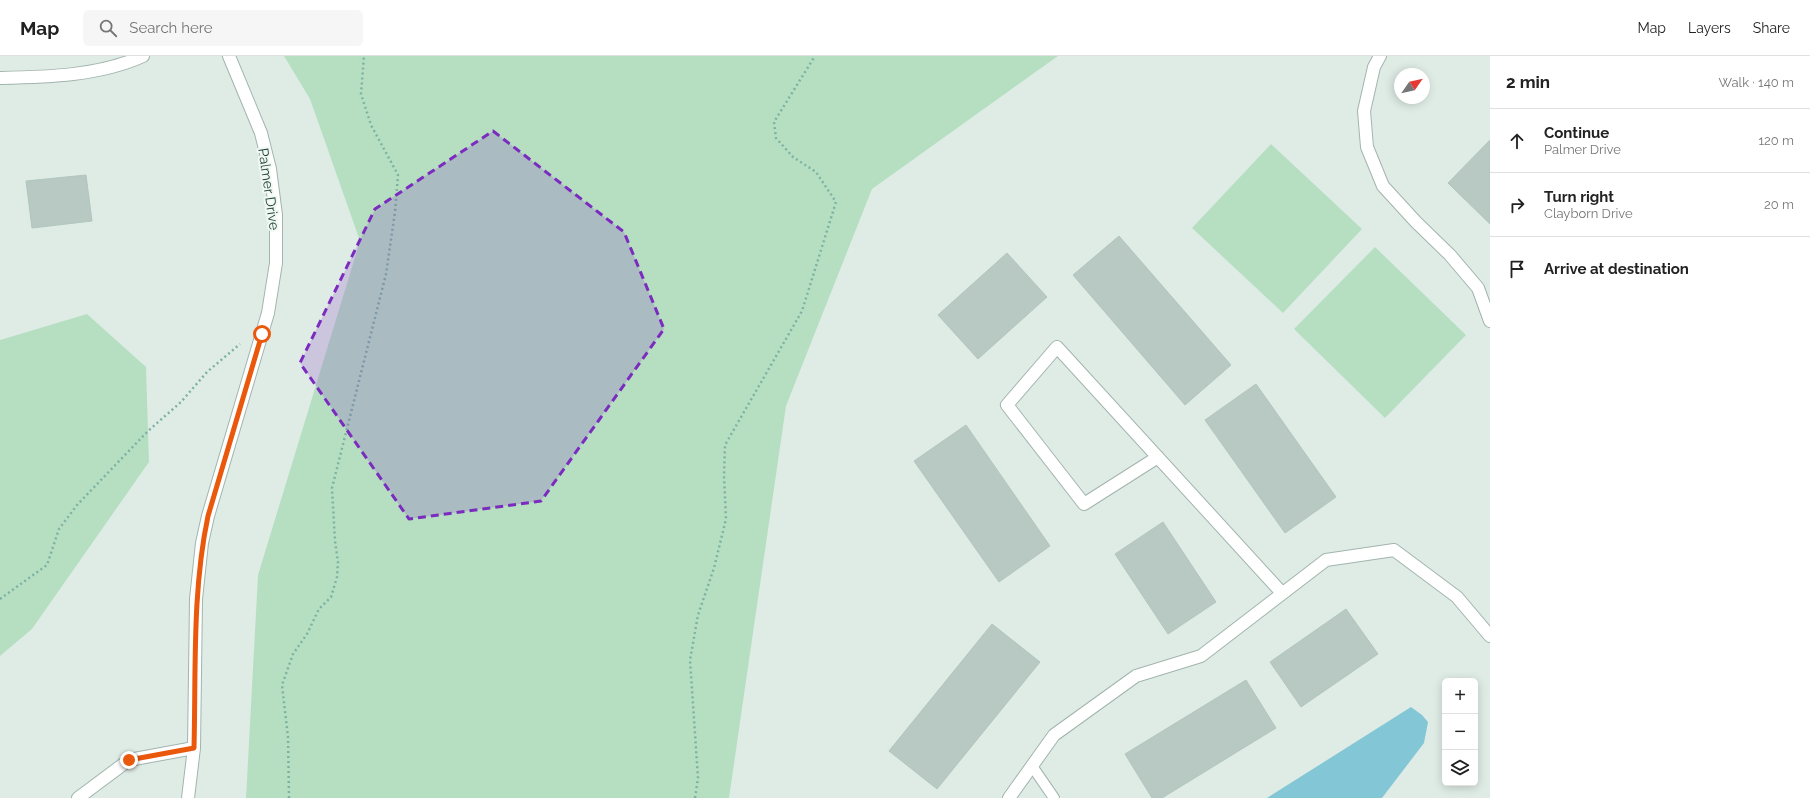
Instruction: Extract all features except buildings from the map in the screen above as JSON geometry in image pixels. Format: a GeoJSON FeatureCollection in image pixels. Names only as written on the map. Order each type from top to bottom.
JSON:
{"type":"FeatureCollection","features":[{"type":"Feature","properties":{"kind":"street"},"geometry":{"type":"LineString","coordinates":[[0,78],[34,77],[90,72],[128,63],[143,56]]}},
{"type":"Feature","properties":{"kind":"street","name":"Palmer Drive"},"geometry":{"type":"LineString","coordinates":[[188,798],[194,748],[196,599],[202,543],[208,516],[262,334],[273,284],[276,215],[270,169],[261,133],[229,56]]}},
{"type":"Feature","properties":{"kind":"street"},"geometry":{"type":"LineString","coordinates":[[1380,56],[1374,67],[1364,111],[1367,147],[1383,186],[1416,222],[1450,255],[1478,288],[1490,321]]}},
{"type":"Feature","properties":{"kind":"street"},"geometry":{"type":"LineString","coordinates":[[1158,457],[1084,504],[1007,405],[1057,347],[1158,457],[1282,593]]}},
{"type":"Feature","properties":{"kind":"street"},"geometry":{"type":"LineString","coordinates":[[1008,798],[1054,735],[1136,676],[1201,656],[1326,560],[1394,550],[1456,597],[1490,636]]}},
{"type":"Feature","properties":{"kind":"street"},"geometry":{"type":"LineString","coordinates":[[78,798],[129,760],[194,748]]}},
{"type":"Feature","properties":{"kind":"lane"},"geometry":{"type":"LineString","coordinates":[[1032,766],[1054,798]]}},
{"type":"Feature","properties":{"kind":"path"},"geometry":{"type":"LineString","coordinates":[[289,798],[288,737],[282,685],[293,654],[307,634],[319,609],[331,596],[337,577],[338,562],[334,541],[332,488],[386,274],[395,212],[398,175],[371,125],[361,94],[364,56]]}},
{"type":"Feature","properties":{"kind":"path"},"geometry":{"type":"LineString","coordinates":[[694,798],[698,778],[690,660],[698,615],[714,568],[726,519],[724,476],[725,445],[802,311],[836,202],[816,172],[793,157],[776,138],[774,122],[815,56]]}},
{"type":"Feature","properties":{"kind":"path"},"geometry":{"type":"LineString","coordinates":[[0,599],[47,565],[59,530],[77,505],[115,464],[148,431],[181,402],[207,372],[243,342],[262,334]]}},
{"type":"Feature","properties":{"kind":"highlighted area"},"geometry":{"type":"Polygon","coordinates":[[[493,131],[624,232],[664,329],[541,501],[409,519],[300,363],[375,209],[493,131]]]}},
{"type":"Feature","properties":{"kind":"green space"},"geometry":{"type":"Polygon","coordinates":[[[284,56],[1058,56],[872,189],[786,406],[729,798],[246,798],[258,575],[360,241],[310,99],[284,56]]]}},
{"type":"Feature","properties":{"kind":"green space"},"geometry":{"type":"Polygon","coordinates":[[[1271,144],[1362,229],[1283,313],[1192,228],[1271,144]]]}},
{"type":"Feature","properties":{"kind":"green space"},"geometry":{"type":"Polygon","coordinates":[[[1375,247],[1466,335],[1385,418],[1294,329],[1375,247]]]}},
{"type":"Feature","properties":{"kind":"green space"},"geometry":{"type":"Polygon","coordinates":[[[87,314],[146,367],[149,462],[32,629],[0,656],[0,340],[87,314]]]}},
{"type":"Feature","properties":{"kind":"water"},"geometry":{"type":"Polygon","coordinates":[[[1411,707],[1422,715],[1428,722],[1424,743],[1382,798],[1267,798],[1411,707]]]}},
{"type":"Feature","properties":{"kind":"route"},"geometry":{"type":"LineString","coordinates":[[129,760],[194,748],[196,694],[196,599],[202,543],[208,516],[262,334]]}}]}
